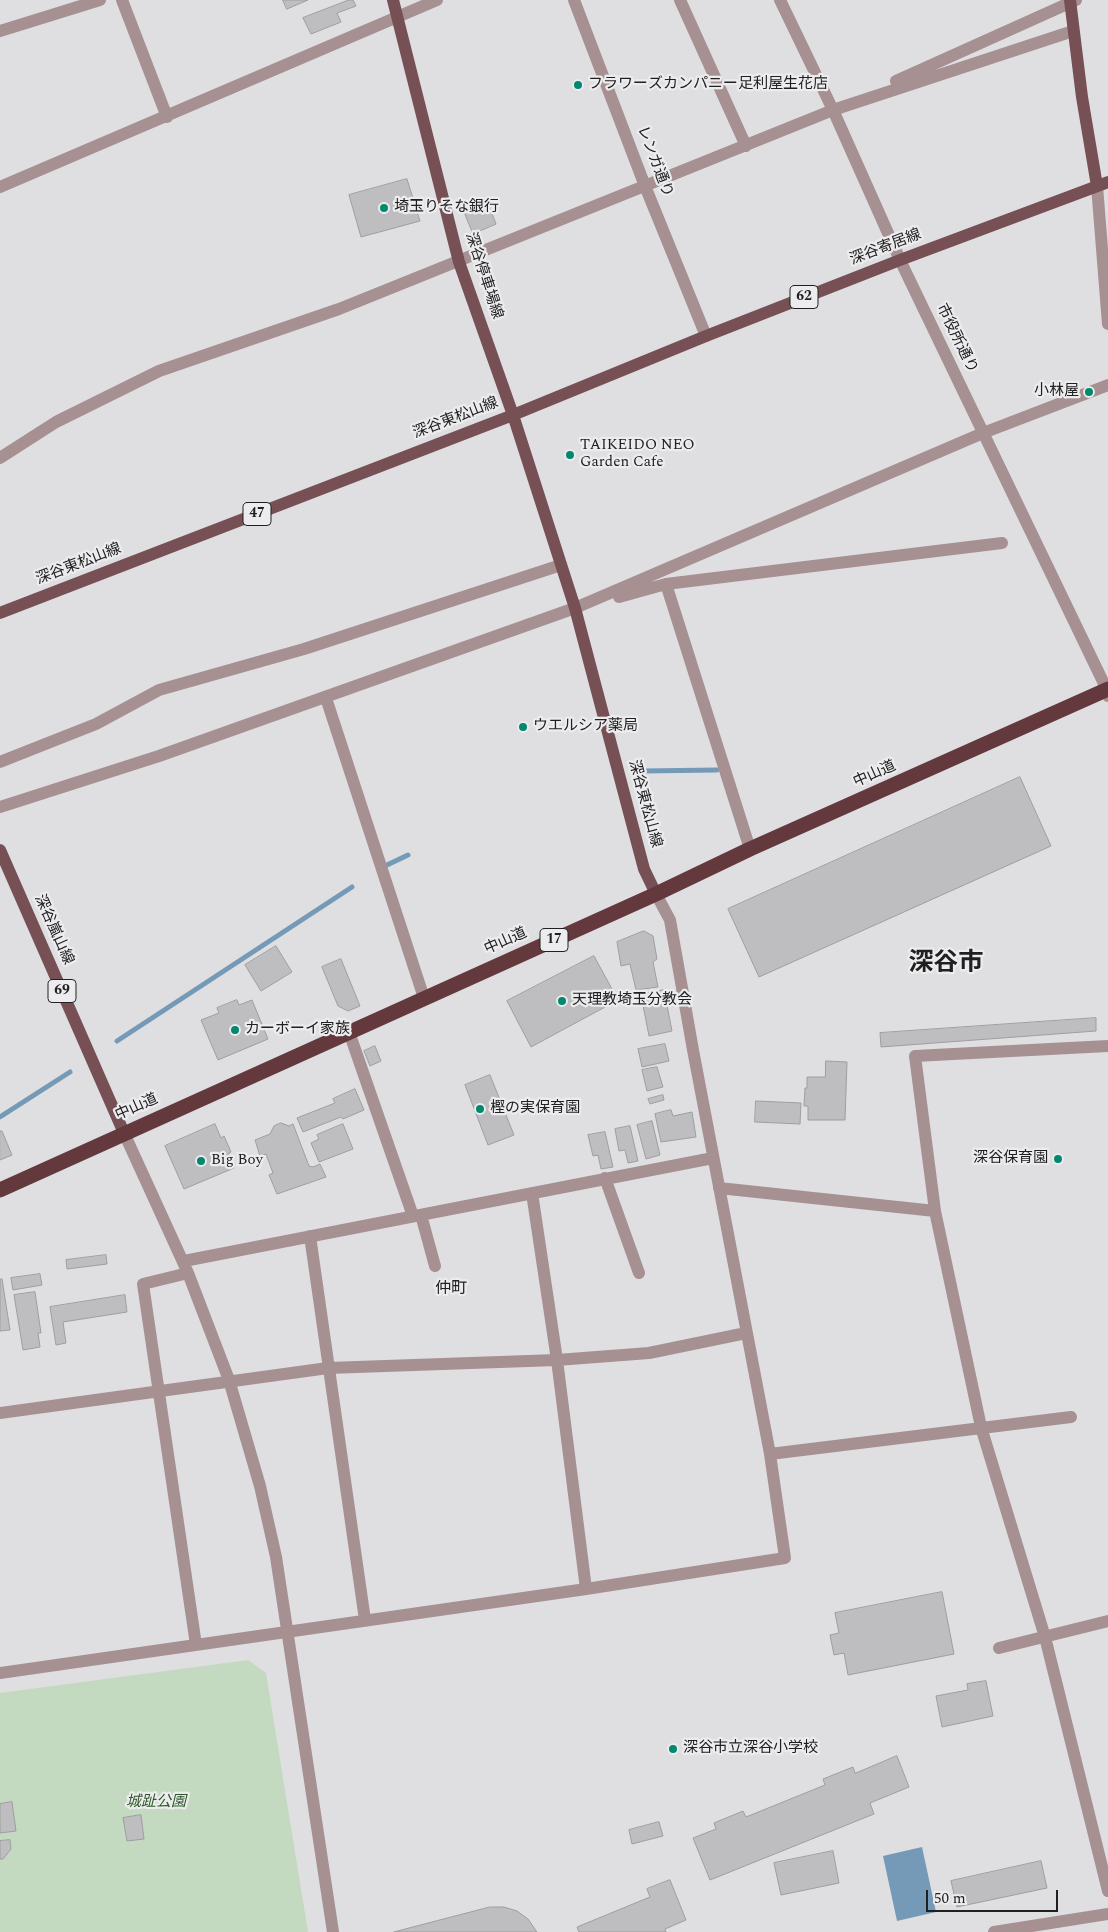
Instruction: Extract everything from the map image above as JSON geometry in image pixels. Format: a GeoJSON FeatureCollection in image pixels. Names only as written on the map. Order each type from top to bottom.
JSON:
{"type":"FeatureCollection","features":[{"type":"Feature","properties":{"kind":"highway","name":"中山道"},"geometry":{"type":"LineString","coordinates":[[0,1190],[656,894],[750,849],[1108,690]]}},
{"type":"Feature","properties":{"kind":"main road","name":"深谷停車場線"},"geometry":{"type":"LineString","coordinates":[[393,0],[459,262],[513,414]]}},
{"type":"Feature","properties":{"kind":"main road"},"geometry":{"type":"LineString","coordinates":[[1072,1],[1073,31],[1082,97],[1103,184]]}},
{"type":"Feature","properties":{"kind":"main road","name":"深谷寄居線"},"geometry":{"type":"LineString","coordinates":[[513,414],[900,260],[1103,184]]}},
{"type":"Feature","properties":{"kind":"main road","name":"深谷東松山線"},"geometry":{"type":"LineString","coordinates":[[0,614],[513,414],[575,608],[644,869],[656,894]]}},
{"type":"Feature","properties":{"kind":"main road","name":"深谷嵐山線"},"geometry":{"type":"LineString","coordinates":[[0,850],[124,1133]]}},
{"type":"Feature","properties":{"kind":"street"},"geometry":{"type":"LineString","coordinates":[[0,31],[100,0]]}},
{"type":"Feature","properties":{"kind":"street"},"geometry":{"type":"LineString","coordinates":[[122,0],[167,117]]}},
{"type":"Feature","properties":{"kind":"street"},"geometry":{"type":"LineString","coordinates":[[0,187],[437,0]]}},
{"type":"Feature","properties":{"kind":"street","name":"レンガ通り"},"geometry":{"type":"LineString","coordinates":[[574,0],[645,186],[706,336]]}},
{"type":"Feature","properties":{"kind":"street"},"geometry":{"type":"LineString","coordinates":[[680,0],[746,146]]}},
{"type":"Feature","properties":{"kind":"street","name":"市役所通り"},"geometry":{"type":"LineString","coordinates":[[780,0],[833,110],[900,260],[982,433],[1108,690],[1108,696]]}},
{"type":"Feature","properties":{"kind":"street"},"geometry":{"type":"LineString","coordinates":[[0,458],[56,422],[159,371],[340,309],[746,146],[833,110],[1072,1]]}},
{"type":"Feature","properties":{"kind":"street"},"geometry":{"type":"LineString","coordinates":[[833,110],[1073,31]]}},
{"type":"Feature","properties":{"kind":"street"},"geometry":{"type":"LineString","coordinates":[[1103,184],[1108,324]]}},
{"type":"Feature","properties":{"kind":"street"},"geometry":{"type":"LineString","coordinates":[[0,807],[159,756],[575,608],[982,433],[1108,385]]}},
{"type":"Feature","properties":{"kind":"street"},"geometry":{"type":"LineString","coordinates":[[575,608],[666,584],[1002,543]]}},
{"type":"Feature","properties":{"kind":"street"},"geometry":{"type":"LineString","coordinates":[[0,762],[96,724],[159,690],[304,649],[561,566]]}},
{"type":"Feature","properties":{"kind":"street"},"geometry":{"type":"LineString","coordinates":[[666,584],[750,849]]}},
{"type":"Feature","properties":{"kind":"street"},"geometry":{"type":"LineString","coordinates":[[326,698],[424,998]]}},
{"type":"Feature","properties":{"kind":"street"},"geometry":{"type":"LineString","coordinates":[[0,1673],[586,1589],[785,1558],[770,1454],[713,1158],[670,920],[656,894]]}},
{"type":"Feature","properties":{"kind":"street"},"geometry":{"type":"LineString","coordinates":[[349,1032],[435,1266]]}},
{"type":"Feature","properties":{"kind":"street"},"geometry":{"type":"LineString","coordinates":[[1108,1046],[915,1056],[934,1211],[981,1427],[1046,1637],[1108,1891]]}},
{"type":"Feature","properties":{"kind":"street"},"geometry":{"type":"LineString","coordinates":[[124,1133],[186,1267],[229,1380],[260,1486],[276,1557],[333,1932]]}},
{"type":"Feature","properties":{"kind":"street"},"geometry":{"type":"LineString","coordinates":[[196,1646],[143,1284],[186,1267],[310,1236],[713,1158]]}},
{"type":"Feature","properties":{"kind":"street"},"geometry":{"type":"LineString","coordinates":[[605,1178],[639,1272]]}},
{"type":"Feature","properties":{"kind":"street"},"geometry":{"type":"LineString","coordinates":[[719,1188],[934,1211]]}},
{"type":"Feature","properties":{"kind":"street"},"geometry":{"type":"LineString","coordinates":[[532,1193],[557,1360],[586,1589]]}},
{"type":"Feature","properties":{"kind":"street"},"geometry":{"type":"LineString","coordinates":[[310,1236],[366,1620]]}},
{"type":"Feature","properties":{"kind":"street"},"geometry":{"type":"LineString","coordinates":[[0,1413],[229,1380],[328,1368],[557,1360],[649,1353],[746,1332]]}},
{"type":"Feature","properties":{"kind":"street"},"geometry":{"type":"LineString","coordinates":[[770,1454],[1071,1417]]}},
{"type":"Feature","properties":{"kind":"street"},"geometry":{"type":"LineString","coordinates":[[999,1648],[1108,1621]]}},
{"type":"Feature","properties":{"kind":"street"},"geometry":{"type":"LineString","coordinates":[[994,1932],[1108,1914]]}},
{"type":"Feature","properties":{"kind":"green space","name":"城趾公園"},"geometry":{"type":"Polygon","coordinates":[[[248,1660],[266,1673],[308,1932],[0,1932],[0,1693],[248,1660]]]}},
{"type":"Feature","properties":{"kind":"water"},"geometry":{"type":"Polygon","coordinates":[[[922,1847],[936,1912],[897,1921],[883,1856],[922,1847]]]}},
{"type":"Feature","properties":{"kind":"building"},"geometry":{"type":"Polygon","coordinates":[[[283,0],[308,0],[287,9],[283,0]]]}},
{"type":"Feature","properties":{"kind":"building"},"geometry":{"type":"Polygon","coordinates":[[[353,0],[356,6],[337,13],[341,22],[311,34],[303,18],[353,0]]]}},
{"type":"Feature","properties":{"kind":"building","name":"埼玉りそな銀行"},"geometry":{"type":"Polygon","coordinates":[[[407,179],[420,221],[361,237],[349,195],[407,179]]]}},
{"type":"Feature","properties":{"kind":"building"},"geometry":{"type":"Polygon","coordinates":[[[488,203],[496,224],[473,234],[464,212],[488,203]]]}},
{"type":"Feature","properties":{"kind":"building"},"geometry":{"type":"Polygon","coordinates":[[[1020,777],[1051,846],[759,977],[728,909],[1020,777]]]}},
{"type":"Feature","properties":{"kind":"building"},"geometry":{"type":"Polygon","coordinates":[[[644,931],[653,936],[657,959],[653,962],[658,987],[636,990],[630,964],[621,966],[617,942],[644,931]]]}},
{"type":"Feature","properties":{"kind":"building"},"geometry":{"type":"Polygon","coordinates":[[[276,946],[292,972],[261,991],[245,965],[276,946]]]}},
{"type":"Feature","properties":{"kind":"building","name":"天理教埼玉分教会"},"geometry":{"type":"Polygon","coordinates":[[[594,956],[618,1000],[531,1047],[507,1001],[594,956]]]}},
{"type":"Feature","properties":{"kind":"building"},"geometry":{"type":"Polygon","coordinates":[[[341,959],[360,1006],[348,1011],[338,1006],[322,967],[341,959]]]}},
{"type":"Feature","properties":{"kind":"building"},"geometry":{"type":"Polygon","coordinates":[[[664,990],[672,1031],[649,1036],[641,995],[664,990]]]}},
{"type":"Feature","properties":{"kind":"building","name":"カーボーイ家族"},"geometry":{"type":"Polygon","coordinates":[[[237,1000],[239,1005],[252,1000],[268,1039],[218,1060],[201,1020],[219,1013],[217,1008],[237,1000]]]}},
{"type":"Feature","properties":{"kind":"building"},"geometry":{"type":"Polygon","coordinates":[[[1096,1018],[1096,1031],[881,1047],[880,1033],[1096,1018]]]}},
{"type":"Feature","properties":{"kind":"building"},"geometry":{"type":"Polygon","coordinates":[[[665,1044],[669,1061],[642,1067],[638,1049],[665,1044]]]}},
{"type":"Feature","properties":{"kind":"building"},"geometry":{"type":"Polygon","coordinates":[[[375,1046],[381,1061],[370,1066],[364,1051],[375,1046]]]}},
{"type":"Feature","properties":{"kind":"building"},"geometry":{"type":"Polygon","coordinates":[[[826,1061],[847,1062],[845,1120],[808,1120],[808,1106],[804,1106],[807,1077],[825,1077],[826,1061]]]}},
{"type":"Feature","properties":{"kind":"building"},"geometry":{"type":"Polygon","coordinates":[[[657,1067],[663,1087],[647,1091],[642,1070],[657,1067]]]}},
{"type":"Feature","properties":{"kind":"building"},"geometry":{"type":"Polygon","coordinates":[[[490,1075],[514,1135],[488,1145],[465,1085],[490,1075]]]}},
{"type":"Feature","properties":{"kind":"building"},"geometry":{"type":"Polygon","coordinates":[[[355,1089],[364,1110],[303,1132],[297,1118],[335,1103],[333,1099],[355,1089]]]}},
{"type":"Feature","properties":{"kind":"building"},"geometry":{"type":"Polygon","coordinates":[[[663,1095],[664,1100],[650,1104],[648,1099],[663,1095]]]}},
{"type":"Feature","properties":{"kind":"building"},"geometry":{"type":"Polygon","coordinates":[[[756,1101],[801,1103],[800,1124],[755,1122],[756,1101]]]}},
{"type":"Feature","properties":{"kind":"building"},"geometry":{"type":"Polygon","coordinates":[[[671,1110],[673,1116],[692,1112],[696,1137],[661,1142],[655,1114],[671,1110]]]}},
{"type":"Feature","properties":{"kind":"building"},"geometry":{"type":"Polygon","coordinates":[[[652,1121],[660,1155],[646,1159],[637,1125],[652,1121]]]}},
{"type":"Feature","properties":{"kind":"building"},"geometry":{"type":"Polygon","coordinates":[[[281,1123],[289,1126],[293,1124],[309,1166],[313,1167],[320,1164],[326,1177],[277,1194],[269,1175],[273,1173],[266,1154],[260,1156],[255,1140],[270,1134],[274,1126],[281,1123]]]}},
{"type":"Feature","properties":{"kind":"building","name":"Big Boy"},"geometry":{"type":"Polygon","coordinates":[[[215,1124],[221,1138],[224,1136],[231,1152],[228,1154],[234,1168],[184,1189],[165,1146],[215,1124]]]}},
{"type":"Feature","properties":{"kind":"building"},"geometry":{"type":"Polygon","coordinates":[[[343,1124],[353,1149],[319,1162],[311,1143],[319,1139],[317,1135],[343,1124]]]}},
{"type":"Feature","properties":{"kind":"building"},"geometry":{"type":"Polygon","coordinates":[[[630,1126],[638,1161],[628,1163],[625,1150],[619,1151],[615,1129],[630,1126]]]}},
{"type":"Feature","properties":{"kind":"building"},"geometry":{"type":"Polygon","coordinates":[[[0,1131],[2,1131],[12,1155],[0,1160],[0,1131]]]}},
{"type":"Feature","properties":{"kind":"building"},"geometry":{"type":"Polygon","coordinates":[[[605,1132],[613,1167],[601,1169],[598,1155],[593,1156],[588,1135],[605,1132]]]}},
{"type":"Feature","properties":{"kind":"building"},"geometry":{"type":"Polygon","coordinates":[[[106,1255],[107,1264],[67,1269],[66,1260],[106,1255]]]}},
{"type":"Feature","properties":{"kind":"building"},"geometry":{"type":"Polygon","coordinates":[[[40,1274],[42,1285],[13,1290],[11,1278],[40,1274]]]}},
{"type":"Feature","properties":{"kind":"building"},"geometry":{"type":"Polygon","coordinates":[[[2,1279],[10,1330],[0,1331],[0,1280],[2,1279]]]}},
{"type":"Feature","properties":{"kind":"building"},"geometry":{"type":"Polygon","coordinates":[[[35,1292],[41,1333],[38,1333],[40,1347],[23,1350],[14,1295],[35,1292]]]}},
{"type":"Feature","properties":{"kind":"building"},"geometry":{"type":"Polygon","coordinates":[[[125,1295],[127,1312],[63,1322],[66,1343],[56,1345],[50,1307],[125,1295]]]}},
{"type":"Feature","properties":{"kind":"building"},"geometry":{"type":"Polygon","coordinates":[[[942,1592],[954,1654],[848,1675],[844,1653],[834,1655],[830,1635],[839,1633],[835,1613],[942,1592]]]}},
{"type":"Feature","properties":{"kind":"building"},"geometry":{"type":"Polygon","coordinates":[[[986,1681],[993,1716],[942,1727],[936,1696],[968,1690],[967,1684],[986,1681]]]}},
{"type":"Feature","properties":{"kind":"building"},"geometry":{"type":"Polygon","coordinates":[[[897,1756],[909,1787],[870,1803],[874,1814],[710,1880],[693,1838],[716,1829],[714,1823],[743,1811],[746,1817],[825,1785],[823,1779],[853,1767],[855,1773],[897,1756]]]}},
{"type":"Feature","properties":{"kind":"building"},"geometry":{"type":"Polygon","coordinates":[[[12,1802],[16,1831],[0,1833],[0,1804],[12,1802]]]}},
{"type":"Feature","properties":{"kind":"building"},"geometry":{"type":"Polygon","coordinates":[[[141,1815],[144,1839],[127,1841],[123,1818],[141,1815]]]}},
{"type":"Feature","properties":{"kind":"building"},"geometry":{"type":"Polygon","coordinates":[[[659,1822],[663,1836],[632,1844],[629,1830],[659,1822]]]}},
{"type":"Feature","properties":{"kind":"building"},"geometry":{"type":"Polygon","coordinates":[[[10,1840],[11,1849],[3,1859],[0,1859],[0,1841],[10,1840]]]}},
{"type":"Feature","properties":{"kind":"building"},"geometry":{"type":"Polygon","coordinates":[[[833,1851],[839,1883],[781,1895],[774,1863],[833,1851]]]}},
{"type":"Feature","properties":{"kind":"building"},"geometry":{"type":"Polygon","coordinates":[[[1041,1861],[1047,1888],[957,1907],[951,1881],[1041,1861]]]}},
{"type":"Feature","properties":{"kind":"building"},"geometry":{"type":"Polygon","coordinates":[[[670,1880],[686,1920],[665,1929],[666,1932],[579,1932],[577,1927],[650,1897],[647,1889],[670,1880]]]}},
{"type":"Feature","properties":{"kind":"building"},"geometry":{"type":"Polygon","coordinates":[[[490,1907],[504,1907],[517,1911],[528,1919],[537,1932],[394,1932],[490,1907]]]}},
{"type":"Feature","properties":{"kind":"waterway"},"geometry":{"type":"LineString","coordinates":[[642,771],[717,770]]}},
{"type":"Feature","properties":{"kind":"waterway"},"geometry":{"type":"LineString","coordinates":[[387,865],[408,855]]}},
{"type":"Feature","properties":{"kind":"waterway"},"geometry":{"type":"LineString","coordinates":[[117,1041],[352,887]]}},
{"type":"Feature","properties":{"kind":"waterway"},"geometry":{"type":"LineString","coordinates":[[0,1117],[70,1072]]}},
{"type":"Feature","properties":{"kind":"place","name":"フラワーズカンパニー足利屋生花店"},"geometry":{"type":"Point","coordinates":[578,85]}},
{"type":"Feature","properties":{"kind":"place","name":"埼玉りそな銀行"},"geometry":{"type":"Point","coordinates":[384,208]}},
{"type":"Feature","properties":{"kind":"place","name":"小林屋"},"geometry":{"type":"Point","coordinates":[1089,392]}},
{"type":"Feature","properties":{"kind":"place","name":"TAIKEIDO NEO Garden Cafe"},"geometry":{"type":"Point","coordinates":[570,455]}},
{"type":"Feature","properties":{"kind":"place","name":"ウエルシア薬局"},"geometry":{"type":"Point","coordinates":[523,727]}},
{"type":"Feature","properties":{"kind":"place","name":"天理教埼玉分教会"},"geometry":{"type":"Point","coordinates":[562,1001]}},
{"type":"Feature","properties":{"kind":"place","name":"カーボーイ家族"},"geometry":{"type":"Point","coordinates":[235,1030]}},
{"type":"Feature","properties":{"kind":"place","name":"樫の実保育園"},"geometry":{"type":"Point","coordinates":[480,1109]}},
{"type":"Feature","properties":{"kind":"place","name":"深谷保育園"},"geometry":{"type":"Point","coordinates":[1058,1159]}},
{"type":"Feature","properties":{"kind":"place","name":"Big Boy"},"geometry":{"type":"Point","coordinates":[201,1161]}},
{"type":"Feature","properties":{"kind":"place","name":"深谷市立深谷小学校"},"geometry":{"type":"Point","coordinates":[673,1749]}},
{"type":"Feature","properties":{"kind":"district","name":"深谷市"},"geometry":{"type":"Point","coordinates":[946,965]}},
{"type":"Feature","properties":{"kind":"district","name":"仲町"},"geometry":{"type":"Point","coordinates":[451,1290]}}]}
